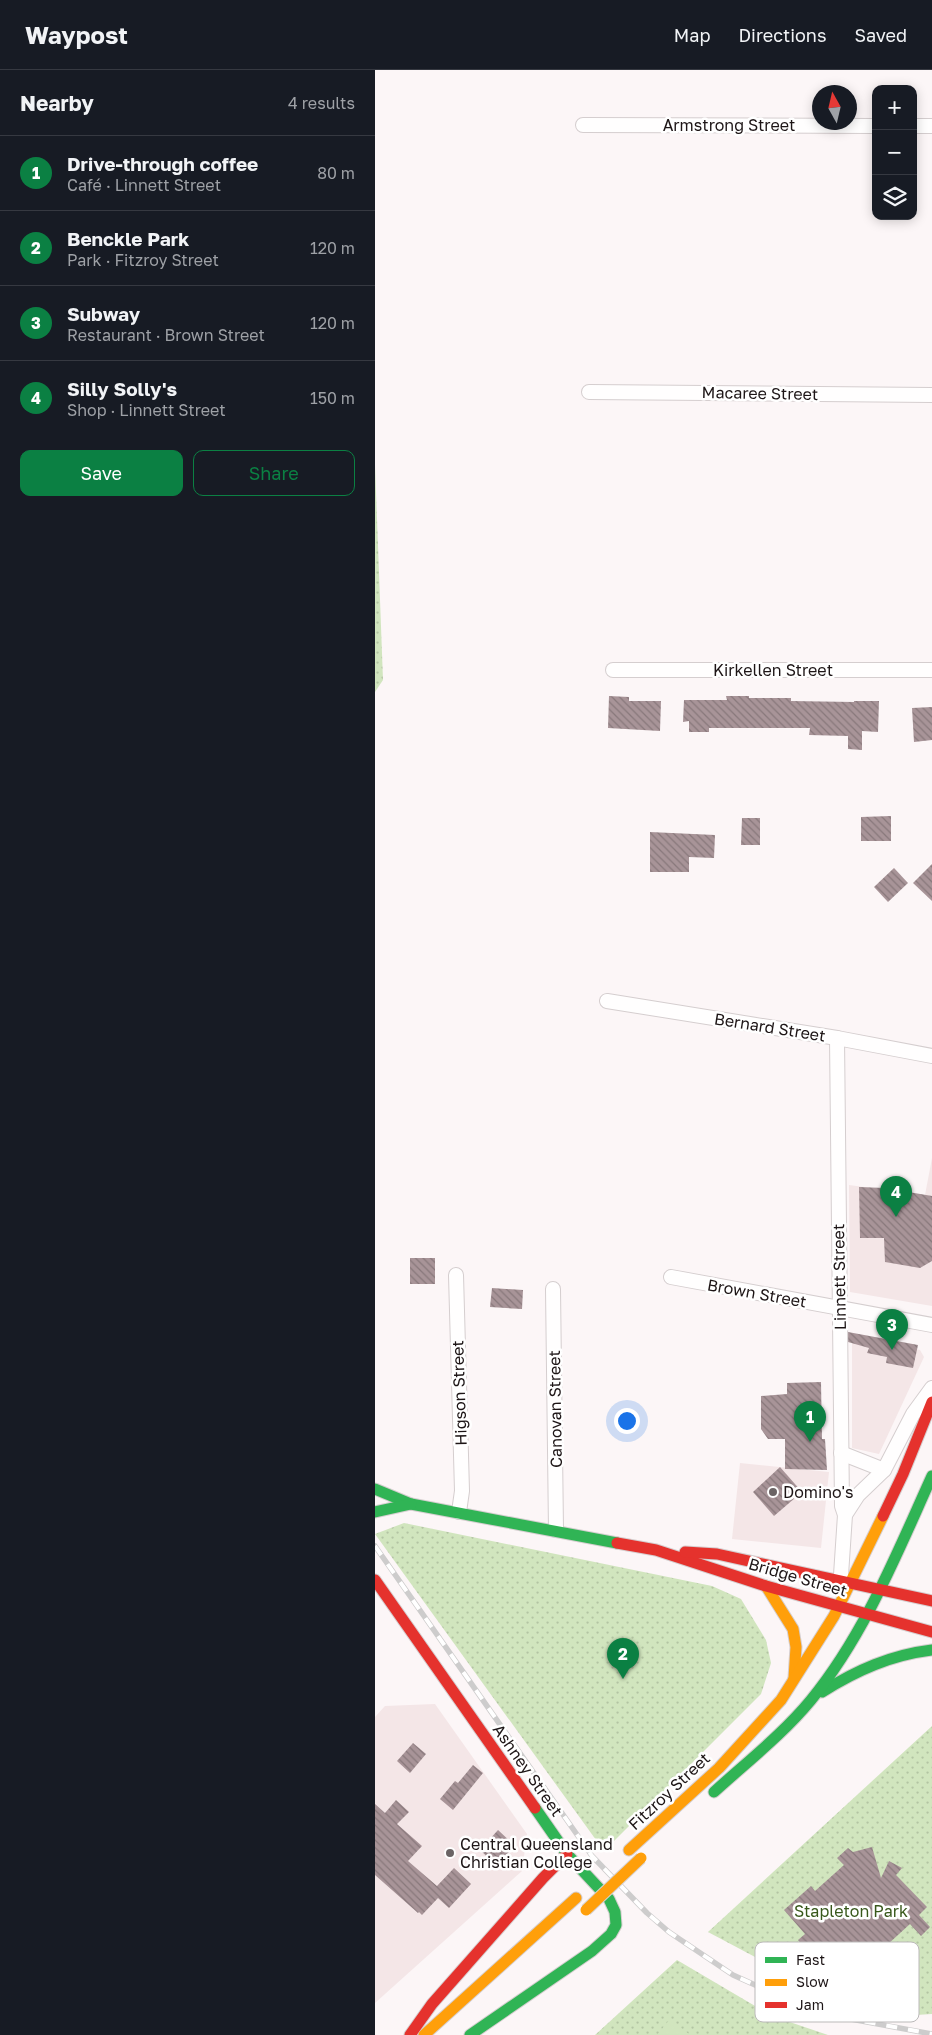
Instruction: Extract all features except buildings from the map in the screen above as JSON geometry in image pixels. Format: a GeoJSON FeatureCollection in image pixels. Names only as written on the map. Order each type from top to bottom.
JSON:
{"type":"FeatureCollection","features":[{"type":"Feature","properties":{"kind":"main road"},"geometry":{"type":"LineString","coordinates":[[845,1581],[903,1474],[932,1402]]}},
{"type":"Feature","properties":{"kind":"main road","name":"Fitzroy Street"},"geometry":{"type":"LineString","coordinates":[[705,1800],[790,1723],[811,1700],[841,1660],[880,1589],[932,1476]]}},
{"type":"Feature","properties":{"kind":"main road","name":"Bridge Street"},"geometry":{"type":"LineString","coordinates":[[375,1489],[411,1504],[656,1550],[766,1586],[932,1632]]}},
{"type":"Feature","properties":{"kind":"main road","name":"Bridge Street"},"geometry":{"type":"LineString","coordinates":[[376,1507],[411,1504]]}},
{"type":"Feature","properties":{"kind":"main road","name":"Bridge Street"},"geometry":{"type":"LineString","coordinates":[[656,1550],[717,1554],[932,1601]]}},
{"type":"Feature","properties":{"kind":"main road","name":"Ashney Street"},"geometry":{"type":"LineString","coordinates":[[375,1580],[567,1854],[609,1899],[615,1912],[616,1925],[611,1934],[592,1951],[470,2035]]}},
{"type":"Feature","properties":{"kind":"main road"},"geometry":{"type":"LineString","coordinates":[[766,1586],[793,1629],[796,1646],[794,1679]]}},
{"type":"Feature","properties":{"kind":"main road","name":"Fitzroy Street"},"geometry":{"type":"LineString","coordinates":[[625,1853],[719,1768],[781,1700],[839,1606]]}},
{"type":"Feature","properties":{"kind":"main road"},"geometry":{"type":"LineString","coordinates":[[811,1700],[866,1666],[909,1652],[932,1650]]}},
{"type":"Feature","properties":{"kind":"main road"},"geometry":{"type":"LineString","coordinates":[[410,2035],[432,2004],[543,1878],[567,1854]]}},
{"type":"Feature","properties":{"kind":"main road"},"geometry":{"type":"LineString","coordinates":[[583,1913],[645,1855]]}},
{"type":"Feature","properties":{"kind":"main road"},"geometry":{"type":"LineString","coordinates":[[424,2035],[603,1874]]}},
{"type":"Feature","properties":{"kind":"street","name":"Armstrong Street"},"geometry":{"type":"LineString","coordinates":[[583,125],[872,126]]}},
{"type":"Feature","properties":{"kind":"street"},"geometry":{"type":"LineString","coordinates":[[917,126],[932,126]]}},
{"type":"Feature","properties":{"kind":"street","name":"Macaree Street"},"geometry":{"type":"LineString","coordinates":[[589,392],[932,395]]}},
{"type":"Feature","properties":{"kind":"street","name":"Kirkellen Street"},"geometry":{"type":"LineString","coordinates":[[613,670],[932,670]]}},
{"type":"Feature","properties":{"kind":"street","name":"Bernard Street"},"geometry":{"type":"LineString","coordinates":[[607,1001],[837,1038],[932,1056]]}},
{"type":"Feature","properties":{"kind":"street","name":"Linnett Street"},"geometry":{"type":"LineString","coordinates":[[837,1038],[841,1506],[845,1515],[845,1581],[839,1606]]}},
{"type":"Feature","properties":{"kind":"street","name":"Higson Street"},"geometry":{"type":"LineString","coordinates":[[456,1275],[462,1491],[459,1512]]}},
{"type":"Feature","properties":{"kind":"street","name":"Brown Street"},"geometry":{"type":"LineString","coordinates":[[671,1277],[932,1325]]}},
{"type":"Feature","properties":{"kind":"street","name":"Canovan Street"},"geometry":{"type":"LineString","coordinates":[[553,1289],[556,1530]]}},
{"type":"Feature","properties":{"kind":"street"},"geometry":{"type":"LineString","coordinates":[[845,1515],[858,1495],[884,1470],[913,1414],[932,1388]]}},
{"type":"Feature","properties":{"kind":"street"},"geometry":{"type":"LineString","coordinates":[[841,1453],[884,1470]]}},
{"type":"Feature","properties":{"kind":"shaded area"},"geometry":{"type":"Polygon","coordinates":[[[932,1158],[932,1306],[850,1292],[849,1185],[925,1195],[932,1158]]]}},
{"type":"Feature","properties":{"kind":"shaded area"},"geometry":{"type":"Polygon","coordinates":[[[852,1336],[920,1350],[924,1357],[879,1454],[852,1448],[852,1336]]]}},
{"type":"Feature","properties":{"kind":"shaded area"},"geometry":{"type":"Polygon","coordinates":[[[740,1463],[829,1472],[821,1548],[732,1539],[740,1463]]]}},
{"type":"Feature","properties":{"kind":"shaded area","name":"Central Queensland Christian College"},"geometry":{"type":"Polygon","coordinates":[[[435,1704],[527,1834],[522,1871],[375,2003],[375,1717],[385,1706],[435,1704]]]}},
{"type":"Feature","properties":{"kind":"green space"},"geometry":{"type":"Polygon","coordinates":[[[375,465],[383,680],[375,692],[375,465]]]}},
{"type":"Feature","properties":{"kind":"green space"},"geometry":{"type":"Polygon","coordinates":[[[404,1523],[712,1586],[741,1599],[766,1640],[771,1663],[761,1694],[604,1851],[375,1534],[404,1523]]]}},
{"type":"Feature","properties":{"kind":"green space","name":"Stapleton Park"},"geometry":{"type":"Polygon","coordinates":[[[932,1726],[932,2014],[919,2015],[919,1942],[755,1942],[755,1957],[708,1932],[932,1726]]]}},
{"type":"Feature","properties":{"kind":"green space"},"geometry":{"type":"Polygon","coordinates":[[[677,1960],[755,2006],[755,2022],[790,2022],[828,2035],[595,2035],[677,1960]]]}},
{"type":"Feature","properties":{"kind":"green space"},"geometry":{"type":"Polygon","coordinates":[[[670,2019],[690,2035],[657,2035],[670,2019]]]}},
{"type":"Feature","properties":{"kind":"railway"},"geometry":{"type":"LineString","coordinates":[[375,1546],[592,1856],[647,1913],[669,1932],[733,1975],[755,1985]]}},
{"type":"Feature","properties":{"kind":"railway"},"geometry":{"type":"LineString","coordinates":[[867,2022],[932,2034]]}},
{"type":"Feature","properties":{"kind":"traffic: fast"},"geometry":{"type":"LineString","coordinates":[[714,1792],[789,1724],[830,1675],[848,1648],[879,1592],[932,1476]]}},
{"type":"Feature","properties":{"kind":"traffic: fast"},"geometry":{"type":"LineString","coordinates":[[375,1489],[411,1504],[617,1543]]}},
{"type":"Feature","properties":{"kind":"traffic: fast"},"geometry":{"type":"LineString","coordinates":[[375,1512],[411,1504]]}},
{"type":"Feature","properties":{"kind":"traffic: fast"},"geometry":{"type":"LineString","coordinates":[[822,1692],[861,1670],[902,1656],[932,1650]]}},
{"type":"Feature","properties":{"kind":"traffic: fast"},"geometry":{"type":"LineString","coordinates":[[470,2035],[592,1951],[611,1934],[616,1925],[615,1912],[609,1899],[567,1854],[535,1808]]}},
{"type":"Feature","properties":{"kind":"traffic: slow"},"geometry":{"type":"LineString","coordinates":[[629,1850],[719,1768],[781,1700],[834,1616],[883,1516]]}},
{"type":"Feature","properties":{"kind":"traffic: slow"},"geometry":{"type":"LineString","coordinates":[[766,1586],[793,1629],[796,1647],[794,1678]]}},
{"type":"Feature","properties":{"kind":"traffic: slow"},"geometry":{"type":"LineString","coordinates":[[586,1910],[641,1858]]}},
{"type":"Feature","properties":{"kind":"traffic: slow"},"geometry":{"type":"LineString","coordinates":[[424,2035],[576,1898]]}},
{"type":"Feature","properties":{"kind":"traffic: jam"},"geometry":{"type":"LineString","coordinates":[[883,1516],[903,1474],[932,1402]]}},
{"type":"Feature","properties":{"kind":"traffic: jam"},"geometry":{"type":"LineString","coordinates":[[617,1543],[656,1550],[766,1586],[932,1632]]}},
{"type":"Feature","properties":{"kind":"traffic: jam"},"geometry":{"type":"LineString","coordinates":[[685,1552],[717,1554],[932,1601]]}},
{"type":"Feature","properties":{"kind":"traffic: jam"},"geometry":{"type":"LineString","coordinates":[[375,1580],[535,1808]]}},
{"type":"Feature","properties":{"kind":"traffic: jam"},"geometry":{"type":"LineString","coordinates":[[410,2035],[432,2004],[543,1878],[567,1854]]}},
{"type":"Feature","properties":{"kind":"place","name":"Silly Solly's"},"geometry":{"type":"Point","coordinates":[896,1217]}},
{"type":"Feature","properties":{"kind":"place","name":"Subway"},"geometry":{"type":"Point","coordinates":[892,1350]}},
{"type":"Feature","properties":{"kind":"place","name":"Drive-through coffee"},"geometry":{"type":"Point","coordinates":[810,1442]}},
{"type":"Feature","properties":{"kind":"place","name":"Domino's"},"geometry":{"type":"Point","coordinates":[773,1492]}},
{"type":"Feature","properties":{"kind":"place","name":"Benckle Park"},"geometry":{"type":"Point","coordinates":[623,1679]}},
{"type":"Feature","properties":{"kind":"place","name":"Central Queensland Christian College"},"geometry":{"type":"Point","coordinates":[450,1853]}}]}
